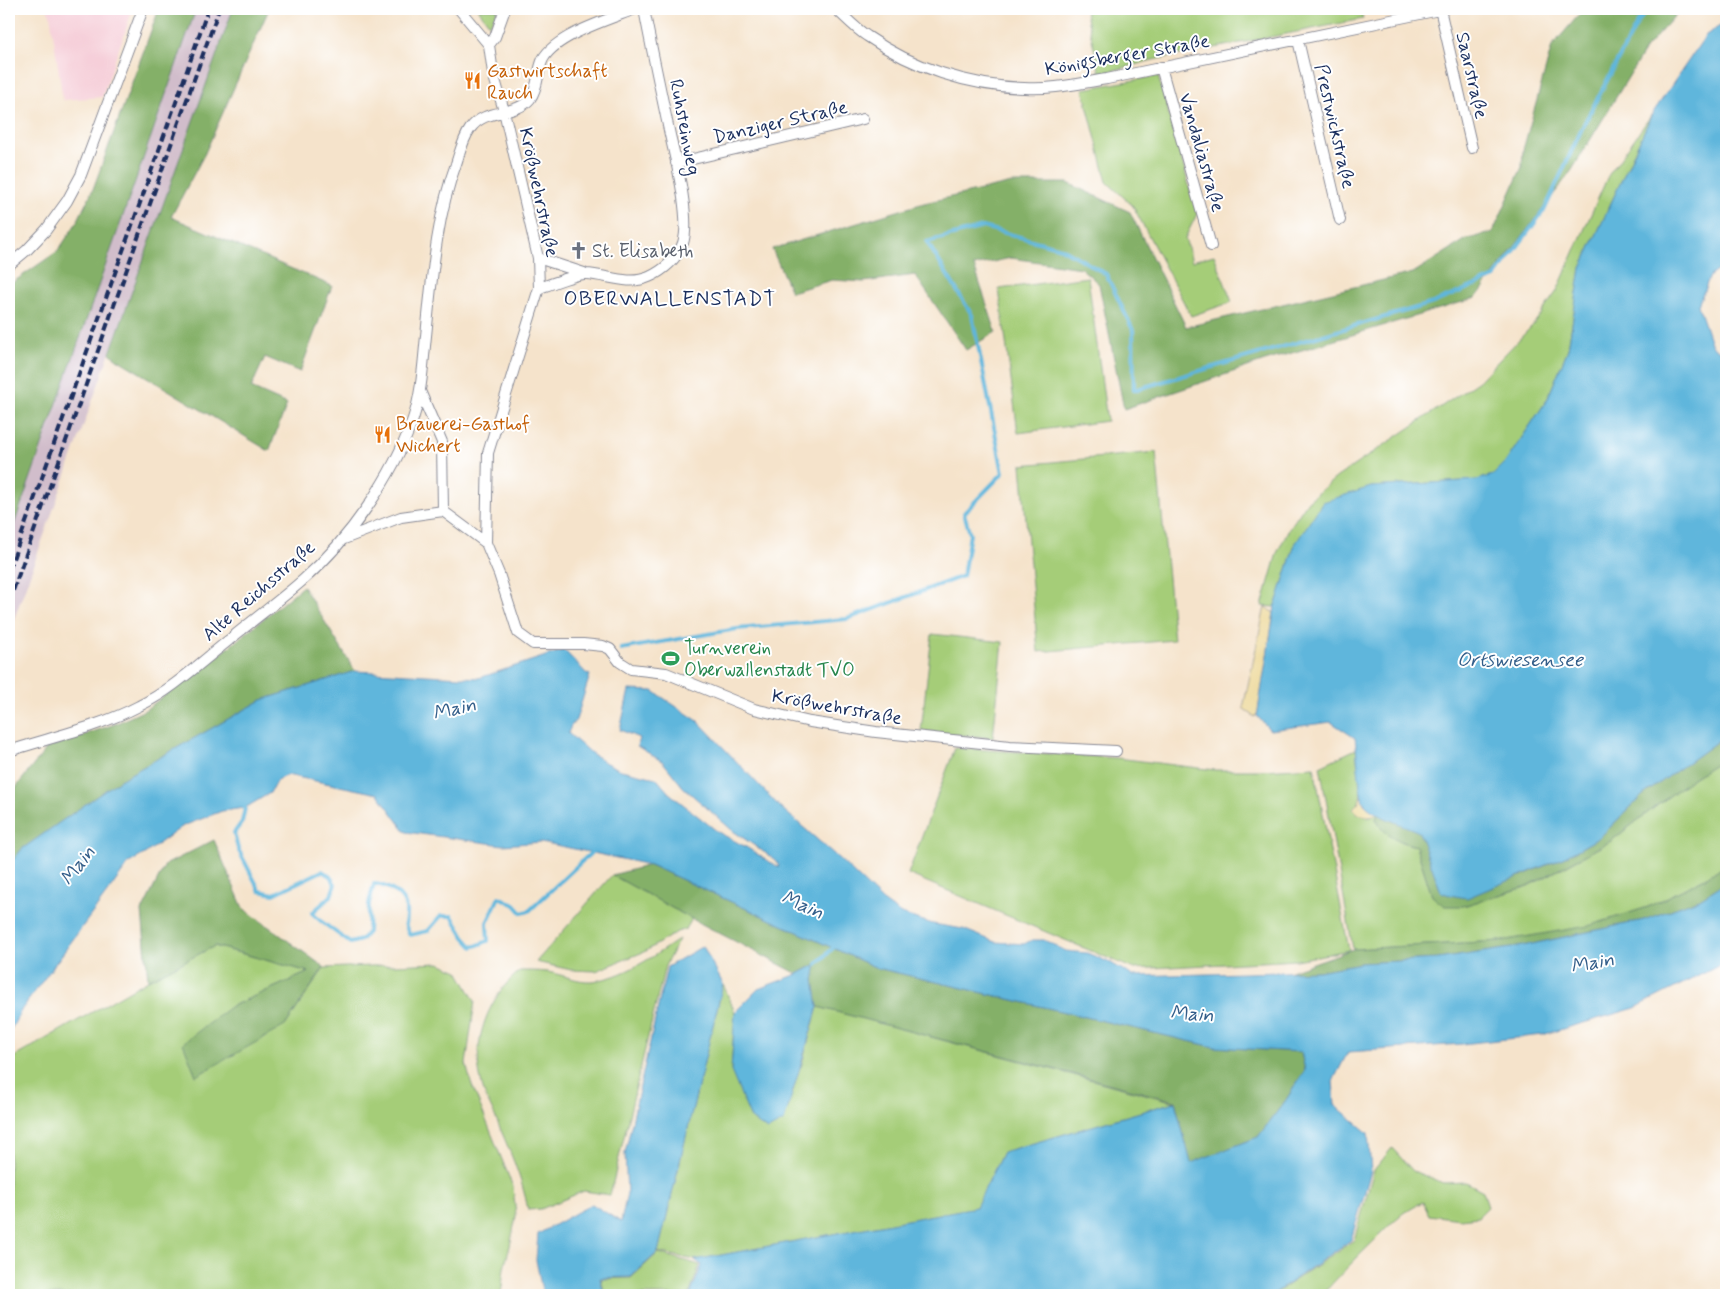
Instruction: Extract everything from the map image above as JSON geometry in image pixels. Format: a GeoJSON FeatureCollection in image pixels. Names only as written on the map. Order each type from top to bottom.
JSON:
{"type":"FeatureCollection","features":[{"type":"Feature","properties":{"kind":"street"},"geometry":{"type":"LineString","coordinates":[[9,265],[46,230],[67,201],[81,174],[143,9]]}},
{"type":"Feature","properties":{"kind":"street"},"geometry":{"type":"LineString","coordinates":[[459,9],[489,45],[495,37],[506,9]]}},
{"type":"Feature","properties":{"kind":"street","name":"Alte Reichsstraße"},"geometry":{"type":"LineString","coordinates":[[9,751],[111,719],[141,705],[172,686],[305,578],[342,539],[374,498],[413,419],[420,391],[434,263],[447,188],[468,132],[475,123],[485,116],[504,111],[528,101],[536,86],[542,62],[550,48],[561,40],[635,9]]}},
{"type":"Feature","properties":{"kind":"street","name":"Ruhsteinweg"},"geometry":{"type":"LineString","coordinates":[[584,273],[633,281],[646,278],[670,264],[679,253],[683,243],[686,229],[676,163],[644,9]]}},
{"type":"Feature","properties":{"kind":"street","name":"Königsberger Straße"},"geometry":{"type":"LineString","coordinates":[[836,9],[866,36],[898,55],[936,72],[966,80],[1024,88],[1058,87],[1107,79],[1441,9]]}},
{"type":"Feature","properties":{"kind":"street","name":"Saarstraße"},"geometry":{"type":"LineString","coordinates":[[1441,9],[1472,148]]}},
{"type":"Feature","properties":{"kind":"street","name":"Prestwickstraße"},"geometry":{"type":"LineString","coordinates":[[1298,40],[1340,220]]}},
{"type":"Feature","properties":{"kind":"street","name":"Krößwehrstraße"},"geometry":{"type":"LineString","coordinates":[[489,45],[493,72],[504,111],[538,258],[539,288],[488,453],[486,543],[499,574],[518,633],[533,644],[602,646],[610,649],[620,662],[631,669],[666,674],[754,709],[810,722],[876,732],[1042,749],[1116,752]]}},
{"type":"Feature","properties":{"kind":"street","name":"Vandaliastraße"},"geometry":{"type":"LineString","coordinates":[[1161,67],[1211,246]]}},
{"type":"Feature","properties":{"kind":"street","name":"Danziger Straße"},"geometry":{"type":"LineString","coordinates":[[676,163],[863,119]]}},
{"type":"Feature","properties":{"kind":"street"},"geometry":{"type":"LineString","coordinates":[[538,258],[584,273]]}},
{"type":"Feature","properties":{"kind":"street"},"geometry":{"type":"LineString","coordinates":[[539,288],[584,273]]}},
{"type":"Feature","properties":{"kind":"street"},"geometry":{"type":"LineString","coordinates":[[420,391],[442,442],[443,511]]}},
{"type":"Feature","properties":{"kind":"street"},"geometry":{"type":"LineString","coordinates":[[342,539],[400,517],[443,511],[486,543]]}},
{"type":"Feature","properties":{"kind":"shaded area"},"geometry":{"type":"Polygon","coordinates":[[[47,9],[133,9],[102,97],[63,100],[50,14],[47,9]]]}},
{"type":"Feature","properties":{"kind":"shaded area"},"geometry":{"type":"Polygon","coordinates":[[[196,9],[233,9],[9,633],[9,539],[196,9]]]}},
{"type":"Feature","properties":{"kind":"green space"},"geometry":{"type":"Polygon","coordinates":[[[159,9],[196,9],[9,539],[9,285],[58,251],[77,222],[93,189],[159,9]]]}},
{"type":"Feature","properties":{"kind":"green space"},"geometry":{"type":"Polygon","coordinates":[[[233,9],[269,9],[205,153],[171,217],[332,286],[300,372],[265,357],[251,388],[287,404],[269,451],[110,353],[233,9]]]}},
{"type":"Feature","properties":{"kind":"green space"},"geometry":{"type":"Polygon","coordinates":[[[478,9],[498,9],[490,25],[478,9]]]}},
{"type":"Feature","properties":{"kind":"green space"},"geometry":{"type":"Polygon","coordinates":[[[1085,9],[1360,9],[1363,19],[1153,60],[1100,74],[1085,9]]]}},
{"type":"Feature","properties":{"kind":"green space"},"geometry":{"type":"Polygon","coordinates":[[[1584,9],[1681,9],[1646,48],[1572,170],[1476,298],[1265,361],[1124,409],[1099,284],[1081,268],[1011,258],[974,266],[996,332],[966,350],[915,275],[864,282],[832,280],[791,292],[772,249],[924,203],[1012,183],[1068,183],[1130,212],[1186,327],[1413,273],[1465,240],[1493,232],[1522,167],[1523,150],[1552,46],[1584,9]]]}},
{"type":"Feature","properties":{"kind":"green space"},"geometry":{"type":"Polygon","coordinates":[[[1158,76],[1197,214],[1185,238],[1192,261],[1214,255],[1232,302],[1191,316],[1133,206],[1107,182],[1083,89],[1158,76]]]}},
{"type":"Feature","properties":{"kind":"green space"},"geometry":{"type":"Polygon","coordinates":[[[1652,114],[1581,268],[1568,349],[1547,400],[1505,463],[1493,475],[1477,480],[1371,487],[1295,544],[1275,607],[1262,606],[1277,553],[1289,529],[1308,501],[1337,477],[1479,381],[1533,325],[1557,291],[1608,176],[1652,114]]]}},
{"type":"Feature","properties":{"kind":"green space"},"geometry":{"type":"Polygon","coordinates":[[[1088,277],[1107,421],[1018,433],[999,289],[1088,277]]]}},
{"type":"Feature","properties":{"kind":"green space"},"geometry":{"type":"Polygon","coordinates":[[[1156,452],[1174,640],[1038,652],[1021,465],[1156,452]]]}},
{"type":"Feature","properties":{"kind":"green space"},"geometry":{"type":"Polygon","coordinates":[[[303,586],[355,671],[262,700],[120,780],[22,849],[9,865],[9,803],[17,786],[47,748],[115,724],[145,710],[218,656],[303,586]]]}},
{"type":"Feature","properties":{"kind":"green space"},"geometry":{"type":"Polygon","coordinates":[[[932,634],[1003,642],[993,738],[921,731],[932,634]]]}},
{"type":"Feature","properties":{"kind":"green space"},"geometry":{"type":"Polygon","coordinates":[[[1726,735],[1726,757],[1690,780],[1611,841],[1528,886],[1463,906],[1445,906],[1432,896],[1416,846],[1388,834],[1376,819],[1378,814],[1420,832],[1441,892],[1521,876],[1565,857],[1600,837],[1643,795],[1726,735]]]}},
{"type":"Feature","properties":{"kind":"green space"},"geometry":{"type":"Polygon","coordinates":[[[955,748],[1117,758],[1215,770],[1314,767],[1349,950],[1297,960],[1134,969],[908,874],[955,748]]]}},
{"type":"Feature","properties":{"kind":"green space"},"geometry":{"type":"Polygon","coordinates":[[[1356,749],[1361,794],[1358,814],[1367,817],[1378,814],[1376,819],[1404,843],[1416,846],[1432,896],[1463,906],[1529,886],[1611,841],[1690,780],[1726,757],[1726,864],[1707,877],[1648,907],[1588,927],[1501,941],[1353,949],[1320,766],[1356,749]]]}},
{"type":"Feature","properties":{"kind":"green space"},"geometry":{"type":"Polygon","coordinates":[[[214,840],[243,908],[324,967],[285,1026],[196,1076],[183,1043],[230,1007],[309,972],[215,946],[148,980],[142,911],[165,865],[214,840]]]}},
{"type":"Feature","properties":{"kind":"green space"},"geometry":{"type":"Polygon","coordinates":[[[1726,864],[1726,882],[1700,899],[1644,920],[1518,947],[1438,959],[1361,963],[1319,971],[1285,973],[1353,949],[1501,941],[1588,926],[1648,907],[1707,877],[1726,864]]]}},
{"type":"Feature","properties":{"kind":"green space"},"geometry":{"type":"Polygon","coordinates":[[[650,865],[877,968],[1214,1047],[1301,1052],[1305,1070],[1286,1100],[1258,1137],[1191,1164],[1175,1101],[818,1007],[814,980],[816,964],[798,974],[612,875],[650,865]]]}},
{"type":"Feature","properties":{"kind":"green space"},"geometry":{"type":"Polygon","coordinates":[[[612,875],[692,919],[686,929],[677,932],[646,951],[596,971],[571,970],[536,962],[612,875]]]}},
{"type":"Feature","properties":{"kind":"green space"},"geometry":{"type":"Polygon","coordinates":[[[679,939],[665,966],[610,1195],[584,1191],[541,1209],[528,1210],[510,1151],[481,1081],[479,1051],[481,1035],[491,1006],[499,993],[520,971],[547,972],[586,981],[604,979],[627,971],[679,939]]]}},
{"type":"Feature","properties":{"kind":"green space"},"geometry":{"type":"Polygon","coordinates":[[[214,946],[309,972],[230,1007],[285,1026],[324,968],[439,963],[458,971],[475,1001],[466,1064],[471,1083],[513,1187],[516,1216],[504,1268],[501,1295],[9,1295],[9,1060],[148,980],[214,946]]]}},
{"type":"Feature","properties":{"kind":"green space"},"geometry":{"type":"Polygon","coordinates":[[[723,984],[735,1012],[731,1071],[801,1067],[818,1007],[1175,1102],[1003,1152],[977,1207],[695,1260],[658,1252],[723,984]]]}},
{"type":"Feature","properties":{"kind":"green space"},"geometry":{"type":"Polygon","coordinates":[[[1392,1148],[1413,1171],[1443,1183],[1466,1182],[1483,1191],[1488,1207],[1478,1217],[1460,1219],[1429,1215],[1423,1202],[1415,1205],[1396,1219],[1322,1295],[1273,1295],[1354,1240],[1374,1170],[1392,1148]]]}},
{"type":"Feature","properties":{"kind":"green space"},"geometry":{"type":"Polygon","coordinates":[[[658,1253],[700,1265],[689,1295],[605,1295],[601,1279],[631,1278],[658,1253]]]}},
{"type":"Feature","properties":{"kind":"sand"},"geometry":{"type":"Polygon","coordinates":[[[1265,607],[1274,613],[1258,712],[1255,717],[1243,708],[1265,607]]]}},
{"type":"Feature","properties":{"kind":"sand"},"geometry":{"type":"Polygon","coordinates":[[[1361,794],[1364,804],[1378,814],[1364,816],[1358,814],[1353,808],[1359,802],[1361,794]]]}},
{"type":"Feature","properties":{"kind":"water","name":"Ortswiesensee"},"geometry":{"type":"Polygon","coordinates":[[[1726,22],[1726,264],[1710,276],[1698,305],[1712,346],[1726,355],[1726,735],[1643,795],[1600,837],[1565,857],[1467,898],[1449,895],[1441,892],[1419,832],[1381,816],[1364,803],[1359,782],[1355,738],[1331,722],[1270,730],[1257,716],[1275,607],[1295,544],[1323,502],[1371,487],[1477,480],[1493,475],[1505,463],[1547,400],[1568,349],[1581,268],[1652,114],[1706,35],[1726,22]]]}},
{"type":"Feature","properties":{"kind":"water","name":"Main"},"geometry":{"type":"Polygon","coordinates":[[[564,650],[590,675],[576,720],[568,733],[587,750],[606,763],[621,770],[656,778],[669,793],[718,832],[778,867],[779,865],[774,859],[733,831],[683,787],[663,762],[637,746],[639,738],[620,730],[629,690],[653,691],[698,721],[779,806],[835,855],[883,901],[901,914],[933,924],[963,929],[995,942],[1024,944],[1032,940],[1044,940],[1066,951],[1087,953],[1111,963],[1133,976],[1319,971],[1361,963],[1438,959],[1518,947],[1644,920],[1700,899],[1726,882],[1726,962],[1635,1008],[1542,1035],[1462,1044],[1348,1052],[1333,1081],[1335,1105],[1368,1133],[1371,1171],[1351,1240],[1272,1295],[690,1295],[702,1265],[695,1260],[976,1207],[1003,1152],[1175,1102],[1191,1163],[1258,1137],[1286,1100],[1305,1070],[1301,1052],[1214,1047],[877,968],[650,865],[541,842],[503,845],[406,832],[378,794],[287,775],[277,780],[270,793],[245,808],[222,811],[183,826],[129,863],[22,1009],[9,1033],[9,865],[22,849],[120,780],[262,700],[355,671],[479,678],[564,650]]]}},
{"type":"Feature","properties":{"kind":"water"},"geometry":{"type":"Polygon","coordinates":[[[703,946],[723,984],[658,1252],[631,1277],[600,1278],[604,1295],[543,1295],[536,1260],[538,1234],[592,1204],[621,1222],[627,1193],[625,1153],[667,967],[703,946]]]}},
{"type":"Feature","properties":{"kind":"water"},"geometry":{"type":"Polygon","coordinates":[[[817,964],[814,980],[818,1007],[784,1121],[768,1130],[751,1119],[731,1071],[735,1012],[758,989],[798,974],[817,964]]]}},
{"type":"Feature","properties":{"kind":"waterway"},"geometry":{"type":"LineString","coordinates":[[621,649],[737,629],[847,619],[963,576],[970,534],[964,513],[1003,473],[972,315],[927,242],[983,227],[1061,248],[1106,274],[1133,330],[1134,390],[1433,303],[1495,277],[1545,209],[1584,124],[1638,22],[1648,9]]}},
{"type":"Feature","properties":{"kind":"waterway"},"geometry":{"type":"LineString","coordinates":[[243,806],[245,808],[242,822],[234,833],[238,849],[260,891],[274,894],[322,871],[330,876],[335,884],[331,896],[312,913],[350,943],[361,940],[368,932],[369,903],[374,884],[390,889],[402,899],[406,909],[405,924],[410,935],[428,931],[441,916],[452,916],[464,937],[473,947],[488,941],[487,923],[499,897],[515,905],[522,913],[529,911],[593,851]]}},
{"type":"Feature","properties":{"kind":"waterway"},"geometry":{"type":"LineString","coordinates":[[817,964],[833,948]]}},
{"type":"Feature","properties":{"kind":"railway"},"geometry":{"type":"LineString","coordinates":[[9,570],[208,9]]}},
{"type":"Feature","properties":{"kind":"railway"},"geometry":{"type":"LineString","coordinates":[[9,602],[219,9]]}},
{"type":"Feature","properties":{"kind":"place","name":"Gastwirtschaft Rauch"},"geometry":{"type":"Point","coordinates":[473,81]}},
{"type":"Feature","properties":{"kind":"place","name":"St. Elisabeth"},"geometry":{"type":"Point","coordinates":[578,250]}},
{"type":"Feature","properties":{"kind":"place","name":"Brauerei-Gasthof Wichert"},"geometry":{"type":"Point","coordinates":[382,434]}},
{"type":"Feature","properties":{"kind":"place","name":"Turnverein Oberwallenstadt TVO"},"geometry":{"type":"Point","coordinates":[670,658]}},
{"type":"Feature","properties":{"kind":"district","name":"OBERWALLENSTADT"},"geometry":{"type":"Point","coordinates":[670,298]}}]}
